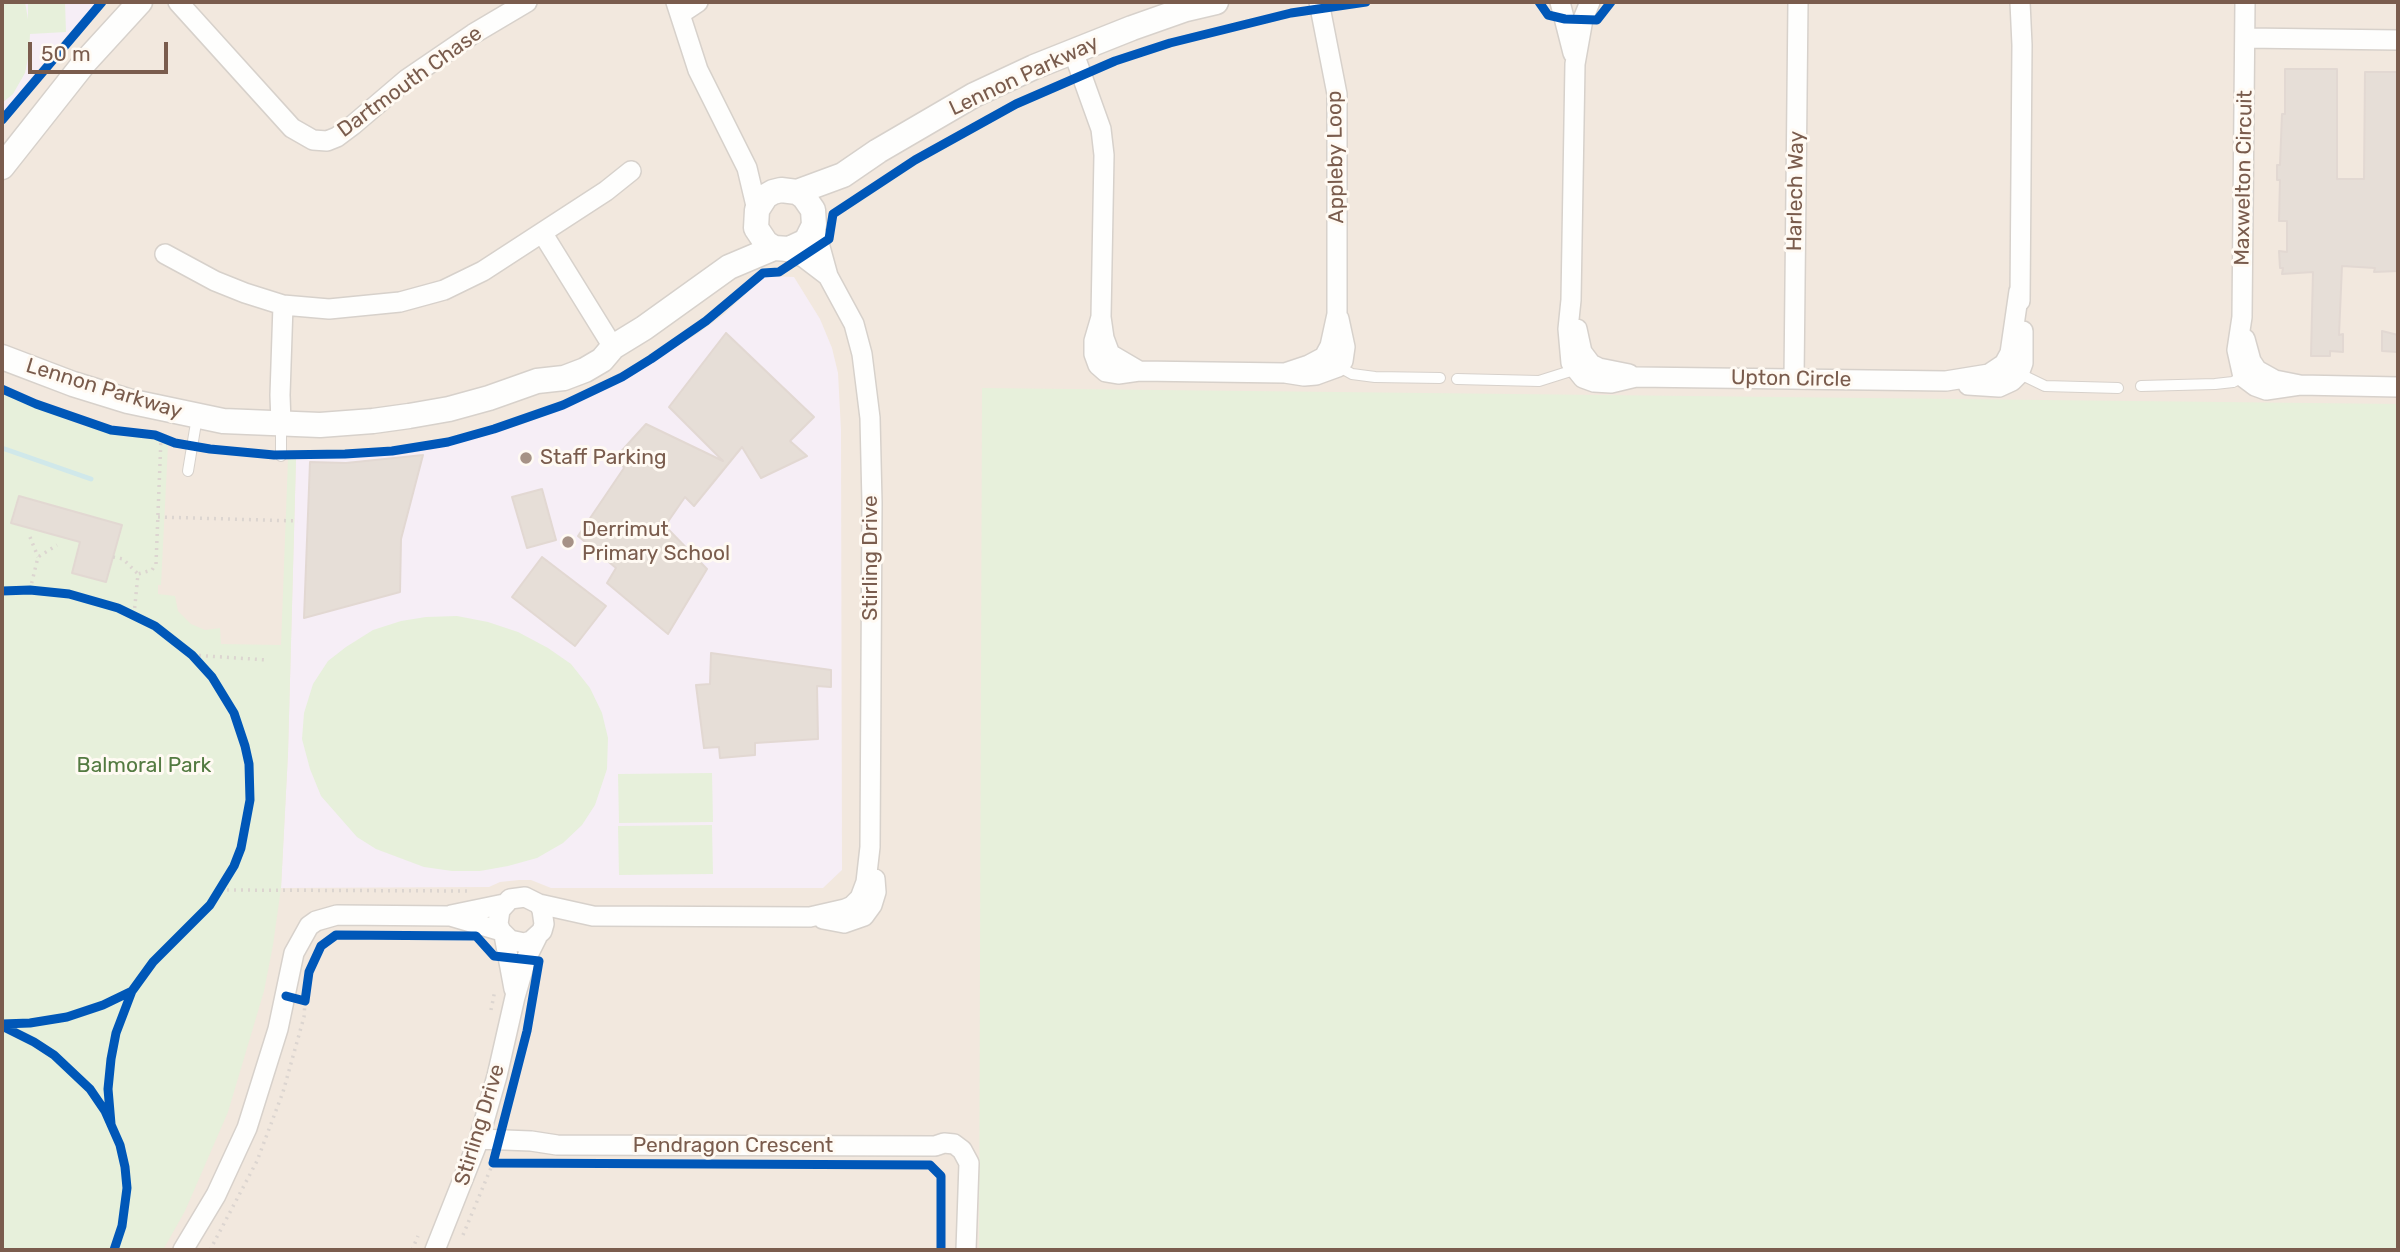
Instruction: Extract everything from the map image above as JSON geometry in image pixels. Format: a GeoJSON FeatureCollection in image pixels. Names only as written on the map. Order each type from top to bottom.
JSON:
{"type":"FeatureCollection","features":[{"type":"Feature","properties":{"kind":"street"},"geometry":{"type":"LineString","coordinates":[[2,167],[85,62],[140,2]]}},
{"type":"Feature","properties":{"kind":"street","name":"Dartmouth Chase"},"geometry":{"type":"LineString","coordinates":[[178,2],[292,128],[313,140],[327,141],[353,125],[407,79],[473,34],[527,2]]}},
{"type":"Feature","properties":{"kind":"street"},"geometry":{"type":"LineString","coordinates":[[698,2],[678,8],[698,70],[747,168],[760,236],[777,248]]}},
{"type":"Feature","properties":{"kind":"street","name":"Lennon Parkway"},"geometry":{"type":"LineString","coordinates":[[729,267],[748,240],[756,214],[766,196],[843,176],[889,145],[974,95],[1073,51],[1175,13],[1216,2]]}},
{"type":"Feature","properties":{"kind":"street","name":"Appleby Loop"},"geometry":{"type":"LineString","coordinates":[[1320,2],[1337,94],[1338,314],[1345,348],[1343,360],[1331,361]]}},
{"type":"Feature","properties":{"kind":"street"},"geometry":{"type":"LineString","coordinates":[[1560,2],[1575,64]]}},
{"type":"Feature","properties":{"kind":"street"},"geometry":{"type":"LineString","coordinates":[[1583,367],[1571,300],[1575,64],[1583,19],[1590,2]]}},
{"type":"Feature","properties":{"kind":"street","name":"Harlech Way"},"geometry":{"type":"LineString","coordinates":[[1794,379],[1798,2]]}},
{"type":"Feature","properties":{"kind":"street"},"geometry":{"type":"LineString","coordinates":[[2011,369],[2010,353],[2019,291],[2022,45],[2020,2]]}},
{"type":"Feature","properties":{"kind":"street","name":"Maxwelton Circuit"},"geometry":{"type":"LineString","coordinates":[[2245,2],[2242,317],[2251,360],[2250,373]]}},
{"type":"Feature","properties":{"kind":"street"},"geometry":{"type":"LineString","coordinates":[[2246,38],[2398,40]]}},
{"type":"Feature","properties":{"kind":"street"},"geometry":{"type":"LineString","coordinates":[[1073,51],[1101,129],[1104,155],[1101,317],[1104,360],[1139,371],[1316,375],[1331,361]]}},
{"type":"Feature","properties":{"kind":"street"},"geometry":{"type":"LineString","coordinates":[[747,168],[793,191],[810,203],[814,222]]}},
{"type":"Feature","properties":{"kind":"street"},"geometry":{"type":"LineString","coordinates":[[165,254],[215,281],[283,305],[308,309],[355,308],[400,302],[427,296],[472,277],[542,234],[631,171]]}},
{"type":"Feature","properties":{"kind":"street","name":"Lennon Parkway"},"geometry":{"type":"LineString","coordinates":[[2,357],[128,401],[223,421],[281,424],[373,421],[419,415],[489,398],[537,382],[564,378],[585,370],[602,360],[613,346],[644,328],[729,267],[777,248],[789,249],[806,241],[824,200],[843,176]]}},
{"type":"Feature","properties":{"kind":"street","name":"Stirling Drive"},"geometry":{"type":"LineString","coordinates":[[538,904],[593,916],[810,916],[845,909],[860,898],[866,882],[870,847],[872,503],[868,398],[862,354],[854,324],[828,276],[814,222]]}},
{"type":"Feature","properties":{"kind":"street"},"geometry":{"type":"LineString","coordinates":[[542,234],[613,346]]}},
{"type":"Feature","properties":{"kind":"street","name":"Stirling Drive"},"geometry":{"type":"LineString","coordinates":[[777,248],[803,257],[828,276]]}},
{"type":"Feature","properties":{"kind":"street"},"geometry":{"type":"LineString","coordinates":[[281,424],[283,305]]}},
{"type":"Feature","properties":{"kind":"street","name":"Upton Circle"},"geometry":{"type":"LineString","coordinates":[[1583,367],[1636,377],[1946,381],[2011,369]]}},
{"type":"Feature","properties":{"kind":"street"},"geometry":{"type":"LineString","coordinates":[[2250,373],[2300,385],[2398,387]]}},
{"type":"Feature","properties":{"kind":"street"},"geometry":{"type":"LineString","coordinates":[[183,1250],[216,1195],[247,1128],[268,1062],[298,943],[309,926],[325,917],[450,916],[504,904],[517,896],[533,899],[544,917],[539,934],[531,941],[516,942],[502,933],[450,916]]}},
{"type":"Feature","properties":{"kind":"street"},"geometry":{"type":"LineString","coordinates":[[502,933],[498,917],[504,904]]}},
{"type":"Feature","properties":{"kind":"street","name":"Stirling Drive"},"geometry":{"type":"LineString","coordinates":[[435,1250],[486,1117],[526,959],[539,934],[558,924],[593,916]]}},
{"type":"Feature","properties":{"kind":"street","name":"Stirling Drive"},"geometry":{"type":"LineString","coordinates":[[502,933],[515,997]]}},
{"type":"Feature","properties":{"kind":"street","name":"Pendragon Crescent"},"geometry":{"type":"LineString","coordinates":[[486,1117],[531,1142]]}},
{"type":"Feature","properties":{"kind":"street","name":"Pendragon Crescent"},"geometry":{"type":"LineString","coordinates":[[478,1139],[557,1145],[935,1146],[956,1161],[967,1181],[966,1250]]}},
{"type":"Feature","properties":{"kind":"lane"},"geometry":{"type":"LineString","coordinates":[[1331,361],[1352,374],[1440,378]]}},
{"type":"Feature","properties":{"kind":"lane"},"geometry":{"type":"LineString","coordinates":[[1457,379],[1539,381],[1583,367]]}},
{"type":"Feature","properties":{"kind":"lane"},"geometry":{"type":"LineString","coordinates":[[2011,369],[2045,386],[2118,388]]}},
{"type":"Feature","properties":{"kind":"lane"},"geometry":{"type":"LineString","coordinates":[[2141,386],[2233,382],[2250,373]]}},
{"type":"Feature","properties":{"kind":"lane"},"geometry":{"type":"LineString","coordinates":[[188,471],[197,416]]}},
{"type":"Feature","properties":{"kind":"lane"},"geometry":{"type":"LineString","coordinates":[[281,424],[281,456]]}},
{"type":"Feature","properties":{"kind":"path"},"geometry":{"type":"LineString","coordinates":[[150,434],[192,446]]}},
{"type":"Feature","properties":{"kind":"path"},"geometry":{"type":"LineString","coordinates":[[138,574],[152,569],[156,564],[161,438]]}},
{"type":"Feature","properties":{"kind":"path"},"geometry":{"type":"LineString","coordinates":[[158,517],[298,521]]}},
{"type":"Feature","properties":{"kind":"path"},"geometry":{"type":"LineString","coordinates":[[30,537],[38,557]]}},
{"type":"Feature","properties":{"kind":"path"},"geometry":{"type":"LineString","coordinates":[[44,591],[25,590],[38,557],[57,545]]}},
{"type":"Feature","properties":{"kind":"path"},"geometry":{"type":"LineString","coordinates":[[113,557],[123,559],[138,574]]}},
{"type":"Feature","properties":{"kind":"path"},"geometry":{"type":"LineString","coordinates":[[138,574],[130,613],[144,621]]}},
{"type":"Feature","properties":{"kind":"path"},"geometry":{"type":"LineString","coordinates":[[183,647],[195,659],[267,660]]}},
{"type":"Feature","properties":{"kind":"path"},"geometry":{"type":"LineString","coordinates":[[217,893],[228,877]]}},
{"type":"Feature","properties":{"kind":"path"},"geometry":{"type":"LineString","coordinates":[[217,893],[471,891]]}},
{"type":"Feature","properties":{"kind":"path"},"geometry":{"type":"LineString","coordinates":[[491,1011],[496,984]]}},
{"type":"Feature","properties":{"kind":"path"},"geometry":{"type":"LineString","coordinates":[[286,996],[305,1001],[306,991]]}},
{"type":"Feature","properties":{"kind":"path"},"geometry":{"type":"LineString","coordinates":[[461,1239],[493,1163],[499,1140]]}},
{"type":"Feature","properties":{"kind":"path"},"geometry":{"type":"LineString","coordinates":[[493,1163],[506,1163]]}},
{"type":"Feature","properties":{"kind":"path"},"geometry":{"type":"LineString","coordinates":[[412,1250],[423,1226]]}},
{"type":"Feature","properties":{"kind":"shaded area"},"geometry":{"type":"Polygon","coordinates":[[[2,2],[2398,2],[2398,406],[980,1250],[2,1250],[2,2]]]}},
{"type":"Feature","properties":{"kind":"shaded area"},"geometry":{"type":"Polygon","coordinates":[[[2,2],[97,2],[2,115],[2,2]]]}},
{"type":"Feature","properties":{"kind":"shaded area","name":"Derrimut Primary School"},"geometry":{"type":"Polygon","coordinates":[[[765,276],[794,277],[820,319],[832,348],[838,373],[841,430],[842,870],[823,888],[551,888],[531,880],[519,880],[500,882],[489,887],[281,888],[288,753],[296,459],[400,455],[520,425],[557,411],[627,377],[697,334],[723,315],[765,276]]]}},
{"type":"Feature","properties":{"kind":"green space"},"geometry":{"type":"Polygon","coordinates":[[[2,2],[25,2],[28,19],[28,2],[65,2],[66,32],[30,34],[25,73],[13,94],[2,103],[2,2]]]}},
{"type":"Feature","properties":{"kind":"green space"},"geometry":{"type":"Polygon","coordinates":[[[982,388],[2398,404],[2398,1250],[979,1250],[982,388]]]}},
{"type":"Feature","properties":{"kind":"green space","name":"Balmoral Park"},"geometry":{"type":"Polygon","coordinates":[[[2,393],[81,425],[126,437],[149,437],[168,445],[161,585],[158,585],[158,594],[175,596],[178,611],[191,624],[205,630],[220,628],[221,644],[281,645],[288,459],[296,459],[288,753],[281,888],[273,945],[264,991],[228,1112],[185,1211],[163,1250],[2,1250],[2,393]]]}},
{"type":"Feature","properties":{"kind":"green space"},"geometry":{"type":"Polygon","coordinates":[[[457,616],[518,632],[571,664],[590,688],[602,713],[608,738],[607,769],[595,805],[582,825],[563,843],[537,858],[480,871],[424,867],[376,849],[357,837],[321,796],[302,739],[304,713],[313,684],[328,661],[373,630],[401,621],[457,616]]]}},
{"type":"Feature","properties":{"kind":"green space"},"geometry":{"type":"Polygon","coordinates":[[[712,773],[713,822],[619,823],[618,774],[712,773]]]}},
{"type":"Feature","properties":{"kind":"green space"},"geometry":{"type":"Polygon","coordinates":[[[712,825],[713,874],[619,875],[618,826],[712,825]]]}},
{"type":"Feature","properties":{"kind":"building"},"geometry":{"type":"Polygon","coordinates":[[[2285,69],[2337,69],[2337,179],[2364,179],[2365,72],[2398,72],[2398,271],[2374,272],[2375,268],[2342,266],[2339,335],[2343,334],[2343,352],[2330,351],[2330,356],[2311,356],[2313,272],[2282,274],[2283,268],[2280,268],[2279,251],[2287,252],[2287,221],[2279,221],[2280,180],[2277,180],[2282,114],[2285,114],[2285,69]]]}},
{"type":"Feature","properties":{"kind":"building"},"geometry":{"type":"Polygon","coordinates":[[[2382,331],[2398,335],[2398,352],[2382,351],[2382,331]]]}},
{"type":"Feature","properties":{"kind":"building"},"geometry":{"type":"Polygon","coordinates":[[[726,333],[814,417],[790,441],[807,456],[761,478],[742,447],[694,506],[685,497],[665,526],[707,569],[668,634],[607,583],[616,568],[578,536],[624,468],[617,456],[646,424],[723,461],[669,407],[726,333]]]}},
{"type":"Feature","properties":{"kind":"building"},"geometry":{"type":"Polygon","coordinates":[[[423,455],[401,539],[400,592],[304,618],[310,462],[346,463],[423,455]]]}},
{"type":"Feature","properties":{"kind":"building"},"geometry":{"type":"Polygon","coordinates":[[[542,489],[556,540],[527,548],[512,497],[542,489]]]}},
{"type":"Feature","properties":{"kind":"building"},"geometry":{"type":"Polygon","coordinates":[[[19,496],[122,525],[106,582],[72,573],[80,542],[11,523],[19,496]]]}},
{"type":"Feature","properties":{"kind":"building"},"geometry":{"type":"Polygon","coordinates":[[[542,557],[606,606],[575,646],[512,597],[542,557]]]}},
{"type":"Feature","properties":{"kind":"building"},"geometry":{"type":"Polygon","coordinates":[[[711,653],[831,670],[831,687],[817,686],[818,739],[755,743],[755,755],[720,758],[719,747],[704,748],[696,685],[710,684],[711,653]]]}},
{"type":"Feature","properties":{"kind":"waterway"},"geometry":{"type":"LineString","coordinates":[[2,448],[91,479]]}},
{"type":"Feature","properties":{"kind":"cycle path"},"geometry":{"type":"LineString","coordinates":[[2,120],[102,2]]}},
{"type":"Feature","properties":{"kind":"cycle path"},"geometry":{"type":"LineString","coordinates":[[2,389],[111,430],[155,435],[175,443],[210,449],[274,455],[392,451],[448,442],[494,429],[563,405],[622,377],[651,359],[706,321],[763,273],[779,272],[829,239],[833,214],[915,160],[1016,104],[1115,61],[1170,43],[1291,13],[1366,2]]}},
{"type":"Feature","properties":{"kind":"cycle path"},"geometry":{"type":"LineString","coordinates":[[1539,2],[1548,15],[1565,19],[1597,20],[1611,2]]}},
{"type":"Feature","properties":{"kind":"cycle path"},"geometry":{"type":"LineString","coordinates":[[2,591],[30,590],[69,594],[118,608],[155,626],[192,655],[212,677],[234,713],[249,764],[250,800],[241,848],[234,866],[210,905],[153,962],[132,991],[116,1033],[111,1059],[108,1089],[111,1124]]}},
{"type":"Feature","properties":{"kind":"cycle path"},"geometry":{"type":"LineString","coordinates":[[286,996],[305,1001],[309,972],[321,946],[336,935],[476,936],[494,956],[539,961],[527,1031],[493,1163],[930,1165],[941,1176],[941,1250]]}},
{"type":"Feature","properties":{"kind":"cycle path"},"geometry":{"type":"LineString","coordinates":[[2,1024],[67,1017],[103,1005],[132,991]]}},
{"type":"Feature","properties":{"kind":"cycle path"},"geometry":{"type":"LineString","coordinates":[[2,1026],[54,1055],[90,1089],[105,1111],[120,1145],[127,1188],[122,1226],[114,1250]]}},
{"type":"Feature","properties":{"kind":"place","name":"Staff Parking"},"geometry":{"type":"Point","coordinates":[526,458]}},
{"type":"Feature","properties":{"kind":"place","name":"Derrimut Primary School"},"geometry":{"type":"Point","coordinates":[568,542]}}]}
